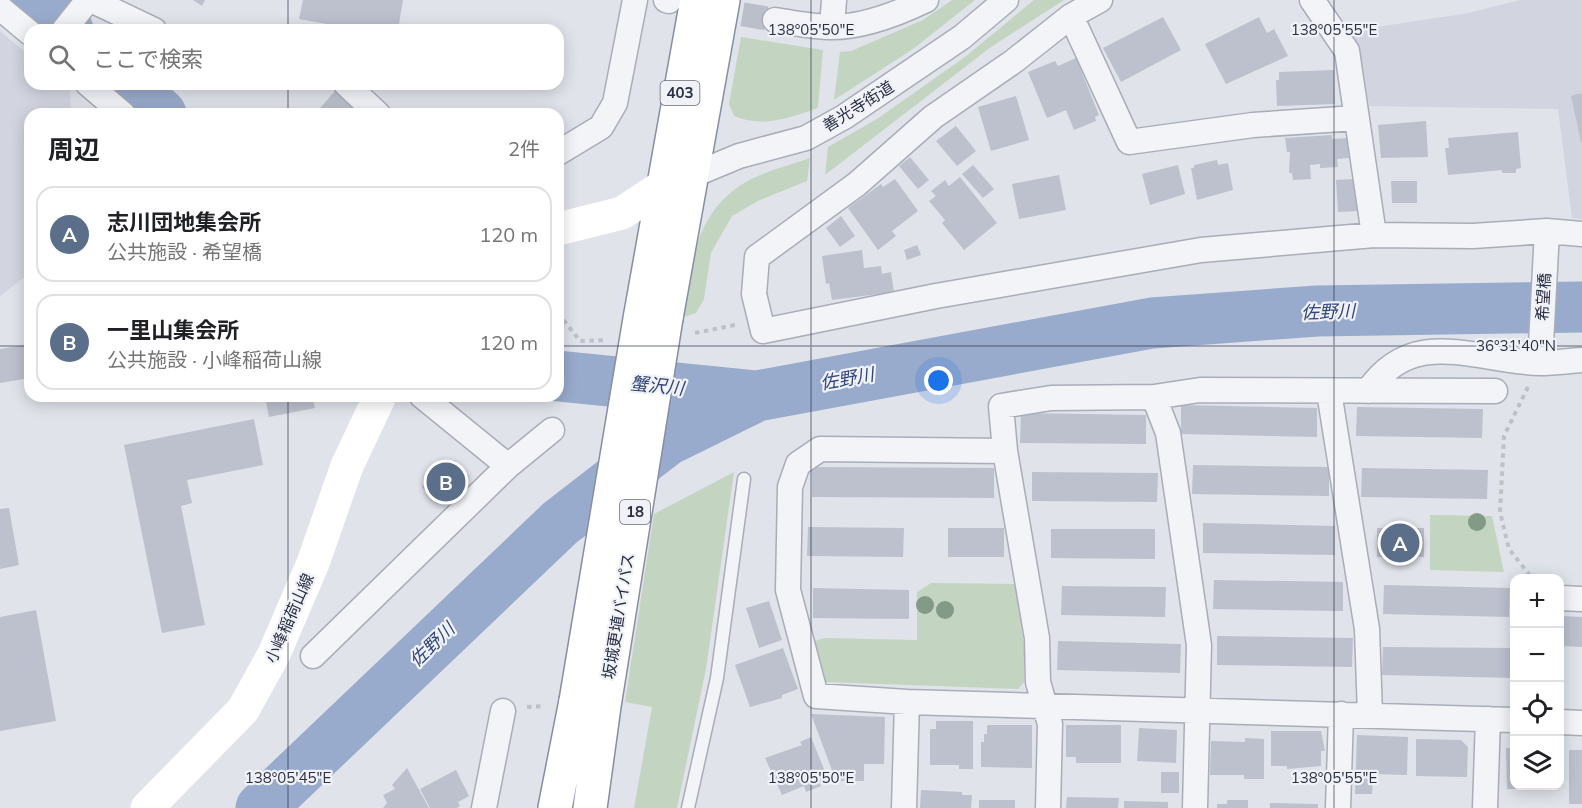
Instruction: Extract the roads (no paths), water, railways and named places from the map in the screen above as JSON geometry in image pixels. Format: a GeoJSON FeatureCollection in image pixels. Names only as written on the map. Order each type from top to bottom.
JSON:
{"type":"FeatureCollection","features":[{"type":"Feature","properties":{"kind":"main road","name":"403"},"geometry":{"type":"LineString","coordinates":[[677,0],[677,181]]}},
{"type":"Feature","properties":{"kind":"main road","name":"403"},"geometry":{"type":"LineString","coordinates":[[677,181],[723,0]]}},
{"type":"Feature","properties":{"kind":"main road"},"geometry":{"type":"LineString","coordinates":[[564,228],[622,213],[677,181]]}},
{"type":"Feature","properties":{"kind":"main road","name":"坂城更埴バイパス"},"geometry":{"type":"LineString","coordinates":[[555,808],[653,318],[677,181]]}},
{"type":"Feature","properties":{"kind":"main road","name":"小峰稲荷山線"},"geometry":{"type":"LineString","coordinates":[[147,808],[243,710],[274,654],[313,563],[347,466],[377,402]]}},
{"type":"Feature","properties":{"kind":"main road","name":"坂城更埴バイパス"},"geometry":{"type":"LineString","coordinates":[[575,704],[590,808]]}},
{"type":"Feature","properties":{"kind":"street"},"geometry":{"type":"LineString","coordinates":[[564,149],[600,127],[615,103],[635,0]]}},
{"type":"Feature","properties":{"kind":"street"},"geometry":{"type":"LineString","coordinates":[[832,27],[834,0]]}},
{"type":"Feature","properties":{"kind":"street"},"geometry":{"type":"LineString","coordinates":[[775,21],[832,27],[865,22],[901,12],[926,0]]}},
{"type":"Feature","properties":{"kind":"street","name":"善光寺街道"},"geometry":{"type":"LineString","coordinates":[[677,181],[739,156],[806,138],[844,117],[962,37],[1006,0]]}},
{"type":"Feature","properties":{"kind":"street"},"geometry":{"type":"LineString","coordinates":[[1100,0],[1071,16],[1014,61],[933,117],[856,184],[757,256],[754,294],[763,331],[936,296],[1201,250],[1374,235],[1473,236],[1547,231],[1582,234]]}},
{"type":"Feature","properties":{"kind":"street"},"geometry":{"type":"LineString","coordinates":[[1312,0],[1347,51],[1374,235]]}},
{"type":"Feature","properties":{"kind":"street"},"geometry":{"type":"LineString","coordinates":[[80,11],[131,24]]}},
{"type":"Feature","properties":{"kind":"street"},"geometry":{"type":"LineString","coordinates":[[2,14],[24,29]]}},
{"type":"Feature","properties":{"kind":"street"},"geometry":{"type":"LineString","coordinates":[[1071,16],[1129,142],[1253,125],[1356,118]]}},
{"type":"Feature","properties":{"kind":"street"},"geometry":{"type":"LineString","coordinates":[[95,90],[116,108]]}},
{"type":"Feature","properties":{"kind":"street"},"geometry":{"type":"LineString","coordinates":[[352,90],[372,108]]}},
{"type":"Feature","properties":{"kind":"street","name":"希望橋"},"geometry":{"type":"LineString","coordinates":[[1540,363],[1547,231]]}},
{"type":"Feature","properties":{"kind":"street"},"geometry":{"type":"LineString","coordinates":[[1368,391],[1378,377],[1414,354],[1451,350],[1540,363],[1582,360]]}},
{"type":"Feature","properties":{"kind":"street"},"geometry":{"type":"LineString","coordinates":[[1048,808],[1050,724],[1038,682],[1037,638],[1005,451],[1001,406],[1051,398],[1154,397],[1200,390],[1496,391]]}},
{"type":"Feature","properties":{"kind":"street"},"geometry":{"type":"LineString","coordinates":[[1329,392],[1367,629],[1371,715]]}},
{"type":"Feature","properties":{"kind":"street"},"geometry":{"type":"LineString","coordinates":[[1154,397],[1168,433],[1199,645],[1195,808]]}},
{"type":"Feature","properties":{"kind":"street"},"geometry":{"type":"LineString","coordinates":[[429,402],[508,466]]}},
{"type":"Feature","properties":{"kind":"street"},"geometry":{"type":"LineString","coordinates":[[313,656],[508,466],[552,430]]}},
{"type":"Feature","properties":{"kind":"street"},"geometry":{"type":"LineString","coordinates":[[1005,451],[820,449],[798,464],[789,487],[788,590],[816,696],[907,702],[1510,720]]}},
{"type":"Feature","properties":{"kind":"street"},"geometry":{"type":"LineString","coordinates":[[1564,598],[1582,600]]}},
{"type":"Feature","properties":{"kind":"street"},"geometry":{"type":"LineString","coordinates":[[904,808],[907,702]]}},
{"type":"Feature","properties":{"kind":"street"},"geometry":{"type":"LineString","coordinates":[[484,808],[514,709]]}},
{"type":"Feature","properties":{"kind":"street"},"geometry":{"type":"LineString","coordinates":[[1338,808],[1341,714]]}},
{"type":"Feature","properties":{"kind":"street"},"geometry":{"type":"LineString","coordinates":[[1485,808],[1488,719]]}},
{"type":"Feature","properties":{"kind":"street"},"geometry":{"type":"LineString","coordinates":[[1564,722],[1582,723]]}},
{"type":"Feature","properties":{"kind":"lane"},"geometry":{"type":"LineString","coordinates":[[688,808],[717,678],[744,479]]}},
{"type":"Feature","properties":{"kind":"waterway","name":"蟹沢川"},"geometry":{"type":"LineString","coordinates":[[34,0],[61,24]]}},
{"type":"Feature","properties":{"kind":"waterway","name":"蟹沢川"},"geometry":{"type":"LineString","coordinates":[[135,90],[154,108]]}},
{"type":"Feature","properties":{"kind":"waterway","name":"佐野川"},"geometry":{"type":"LineString","coordinates":[[261,808],[560,523],[666,441],[757,396],[1152,323],[1317,311],[1582,307]]}},
{"type":"Feature","properties":{"kind":"waterway","name":"蟹沢川"},"geometry":{"type":"LineString","coordinates":[[564,377],[757,396]]}},
{"type":"Feature","properties":{"kind":"tunnel"},"geometry":{"type":"LineString","coordinates":[[707,8],[775,20]]}},
{"type":"Feature","properties":{"kind":"place","name":"一里山集会所"},"geometry":{"type":"Point","coordinates":[446,482]}},
{"type":"Feature","properties":{"kind":"place","name":"志川団地集会所"},"geometry":{"type":"Point","coordinates":[1400,543]}}]}
